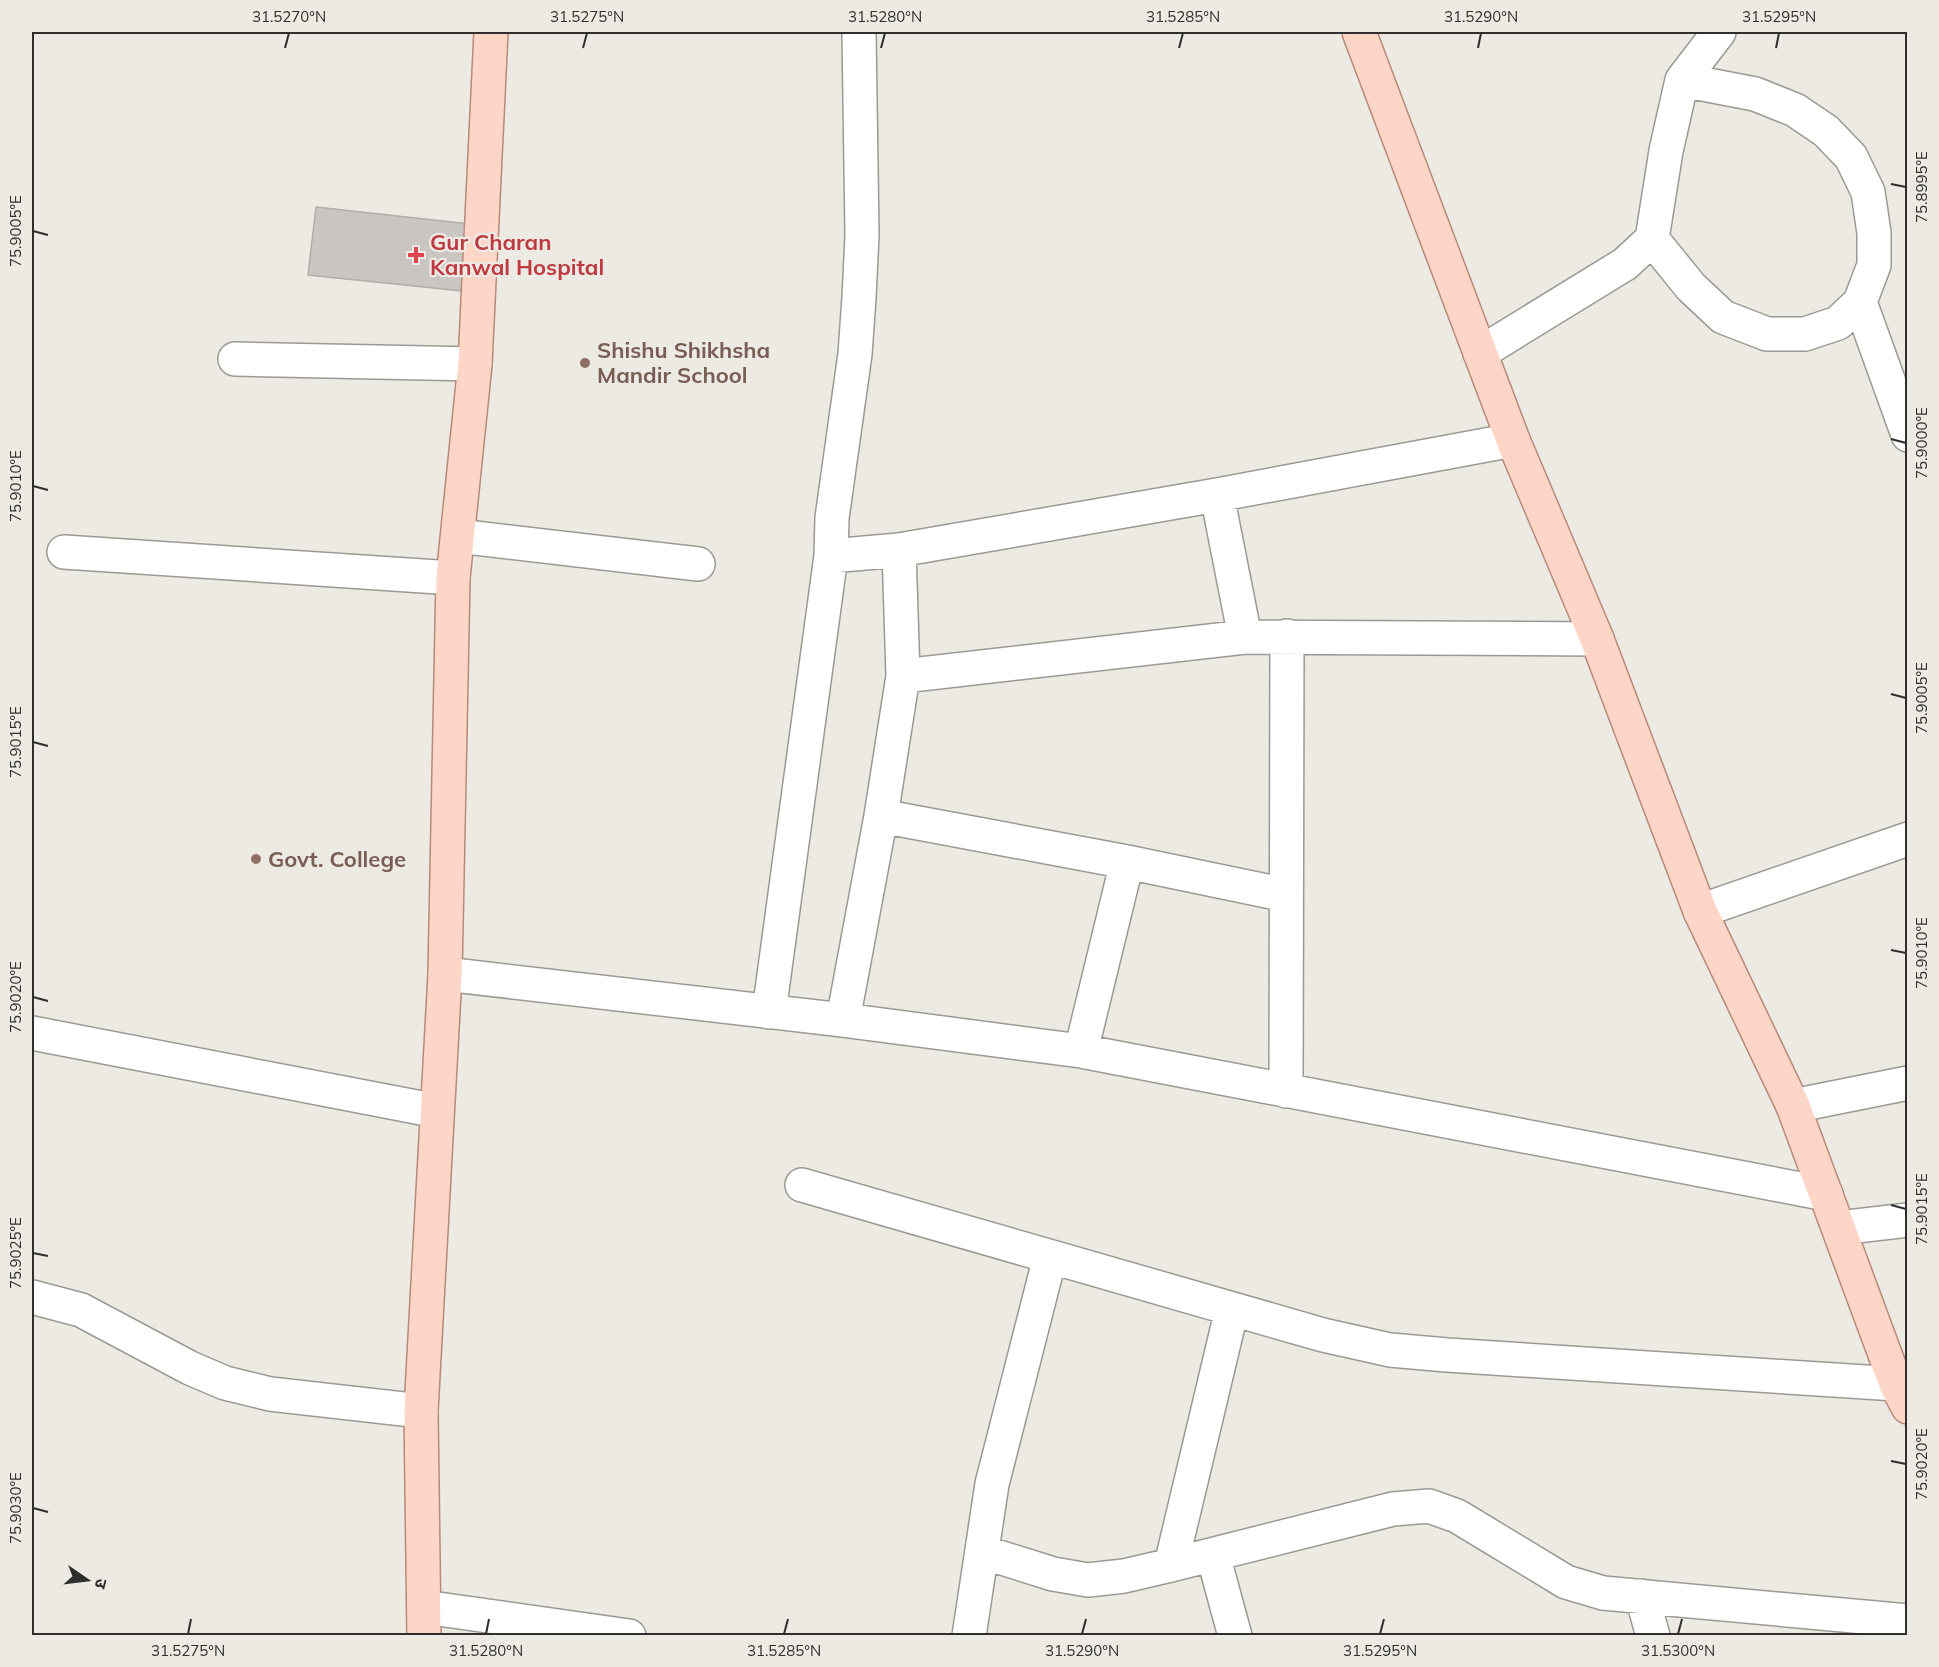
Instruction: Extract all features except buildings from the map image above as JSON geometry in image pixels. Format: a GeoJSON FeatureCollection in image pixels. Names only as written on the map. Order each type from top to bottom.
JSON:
{"type":"FeatureCollection","features":[{"type":"Feature","properties":{"kind":"main road"},"geometry":{"type":"LineString","coordinates":[[424,1621],[422,1411],[445,974],[453,578],[475,364],[491,32]]}},
{"type":"Feature","properties":{"kind":"main road"},"geometry":{"type":"LineString","coordinates":[[1359,32],[1480,353],[1597,639],[1700,911],[1793,1106],[1902,1395]]}},
{"type":"Feature","properties":{"kind":"street"},"geometry":{"type":"LineString","coordinates":[[769,1012],[831,556],[832,518],[855,354],[862,234],[859,32]]}},
{"type":"Feature","properties":{"kind":"street"},"geometry":{"type":"LineString","coordinates":[[1480,353],[1625,264],[1652,239],[1666,151],[1682,80],[1719,32]]}},
{"type":"Feature","properties":{"kind":"street"},"geometry":{"type":"LineString","coordinates":[[1652,239],[1690,287],[1723,317],[1767,334],[1804,334],[1838,323],[1860,302],[1874,265],[1874,233],[1868,192],[1851,157],[1826,131],[1795,110],[1755,94],[1682,80]]}},
{"type":"Feature","properties":{"kind":"street"},"geometry":{"type":"LineString","coordinates":[[1860,302],[1908,435]]}},
{"type":"Feature","properties":{"kind":"street"},"geometry":{"type":"LineString","coordinates":[[235,359],[475,364]]}},
{"type":"Feature","properties":{"kind":"street"},"geometry":{"type":"LineString","coordinates":[[831,556],[898,550],[1217,495],[1514,440]]}},
{"type":"Feature","properties":{"kind":"street"},"geometry":{"type":"LineString","coordinates":[[1217,495],[1245,637]]}},
{"type":"Feature","properties":{"kind":"street"},"geometry":{"type":"LineString","coordinates":[[458,536],[698,564]]}},
{"type":"Feature","properties":{"kind":"street"},"geometry":{"type":"LineString","coordinates":[[843,1020],[881,816],[903,676],[898,550]]}},
{"type":"Feature","properties":{"kind":"street"},"geometry":{"type":"LineString","coordinates":[[64,552],[453,578]]}},
{"type":"Feature","properties":{"kind":"street"},"geometry":{"type":"LineString","coordinates":[[1286,1091],[1287,636]]}},
{"type":"Feature","properties":{"kind":"street"},"geometry":{"type":"LineString","coordinates":[[903,676],[1245,637],[1597,639]]}},
{"type":"Feature","properties":{"kind":"street"},"geometry":{"type":"LineString","coordinates":[[881,816],[1127,862],[1286,895]]}},
{"type":"Feature","properties":{"kind":"street"},"geometry":{"type":"LineString","coordinates":[[1700,911],[1908,839]]}},
{"type":"Feature","properties":{"kind":"street"},"geometry":{"type":"LineString","coordinates":[[1081,1051],[1127,862]]}},
{"type":"Feature","properties":{"kind":"street"},"geometry":{"type":"LineString","coordinates":[[445,974],[843,1020],[1081,1051],[1826,1194]]}},
{"type":"Feature","properties":{"kind":"street"},"geometry":{"type":"LineString","coordinates":[[32,1033],[437,1111]]}},
{"type":"Feature","properties":{"kind":"street"},"geometry":{"type":"LineString","coordinates":[[1793,1106],[1908,1083]]}},
{"type":"Feature","properties":{"kind":"street"},"geometry":{"type":"LineString","coordinates":[[802,1185],[1323,1335],[1390,1350],[1902,1395]]}},
{"type":"Feature","properties":{"kind":"street"},"geometry":{"type":"LineString","coordinates":[[1839,1228],[1908,1221]]}},
{"type":"Feature","properties":{"kind":"street"},"geometry":{"type":"LineString","coordinates":[[969,1635],[992,1484],[1050,1257]]}},
{"type":"Feature","properties":{"kind":"street"},"geometry":{"type":"LineString","coordinates":[[32,1297],[81,1310],[190,1368],[225,1383],[270,1394],[422,1411]]}},
{"type":"Feature","properties":{"kind":"street"},"geometry":{"type":"LineString","coordinates":[[1171,1565],[1232,1309]]}},
{"type":"Feature","properties":{"kind":"street"},"geometry":{"type":"LineString","coordinates":[[983,1552],[1053,1574],[1088,1580],[1124,1576],[1393,1509],[1429,1506],[1457,1516],[1566,1582],[1603,1593],[1908,1621]]}},
{"type":"Feature","properties":{"kind":"street"},"geometry":{"type":"LineString","coordinates":[[1213,1555],[1235,1635]]}},
{"type":"Feature","properties":{"kind":"street"},"geometry":{"type":"LineString","coordinates":[[1642,1596],[1653,1635]]}},
{"type":"Feature","properties":{"kind":"street"},"geometry":{"type":"LineString","coordinates":[[424,1621],[629,1635]]}},
{"type":"Feature","properties":{"kind":"place","name":"Gur Charan Kanwal Hospital"},"geometry":{"type":"Point","coordinates":[416,255]}},
{"type":"Feature","properties":{"kind":"place","name":"Shishu Shikhsha Mandir School"},"geometry":{"type":"Point","coordinates":[585,363]}},
{"type":"Feature","properties":{"kind":"place","name":"Govt. College"},"geometry":{"type":"Point","coordinates":[256,859]}}]}
